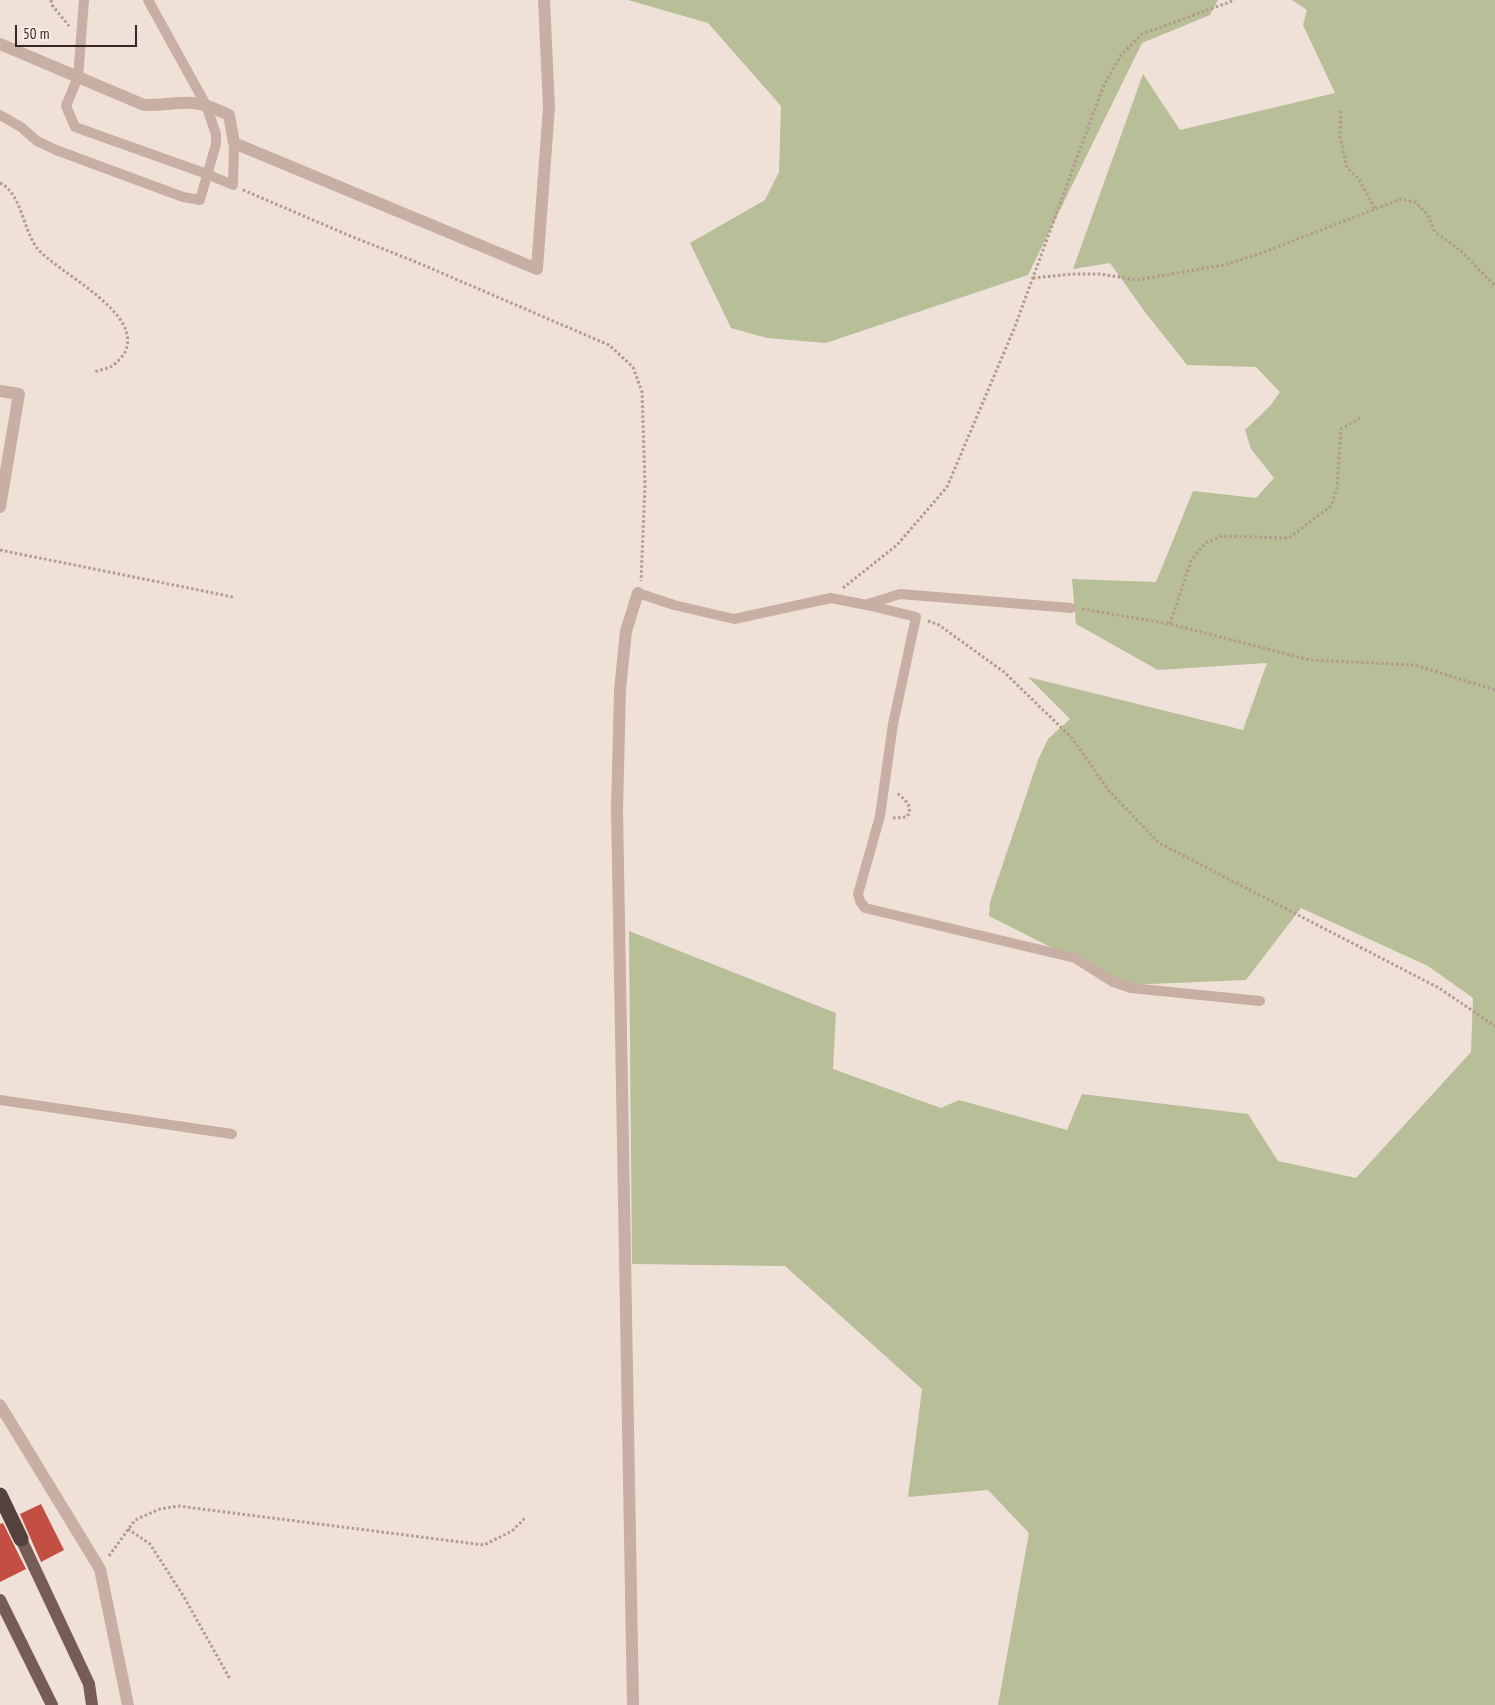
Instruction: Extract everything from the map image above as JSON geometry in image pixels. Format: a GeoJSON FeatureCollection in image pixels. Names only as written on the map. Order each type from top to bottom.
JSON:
{"type":"FeatureCollection","features":[{"type":"Feature","properties":{"kind":"highway"},"geometry":{"type":"LineString","coordinates":[[0,1495],[21,1539]]}},
{"type":"Feature","properties":{"kind":"main road"},"geometry":{"type":"LineString","coordinates":[[21,1539],[89,1684],[92,1705]]}},
{"type":"Feature","properties":{"kind":"main road"},"geometry":{"type":"LineString","coordinates":[[0,1600],[52,1705]]}},
{"type":"Feature","properties":{"kind":"street"},"geometry":{"type":"LineString","coordinates":[[0,44],[144,105],[158,106],[185,103],[206,105],[229,116],[234,143],[536,269],[549,107],[544,0]]}},
{"type":"Feature","properties":{"kind":"street"},"geometry":{"type":"LineString","coordinates":[[0,390],[19,394],[0,507]]}},
{"type":"Feature","properties":{"kind":"street"},"geometry":{"type":"LineString","coordinates":[[633,1705],[625,1357],[617,809],[620,690],[626,631],[638,593]]}},
{"type":"Feature","properties":{"kind":"street"},"geometry":{"type":"LineString","coordinates":[[0,1405],[100,1569],[128,1705]]}},
{"type":"Feature","properties":{"kind":"lane"},"geometry":{"type":"LineString","coordinates":[[84,0],[78,77],[66,106],[76,127],[233,185],[234,143]]}},
{"type":"Feature","properties":{"kind":"lane"},"geometry":{"type":"LineString","coordinates":[[0,115],[21,127],[37,141],[56,150],[183,197],[200,200],[216,144],[216,134],[206,105],[148,0]]}},
{"type":"Feature","properties":{"kind":"lane"},"geometry":{"type":"LineString","coordinates":[[638,593],[674,606],[734,619],[831,598],[916,616],[894,724],[880,816],[858,894],[865,908],[1075,958],[1113,982],[1131,988],[1260,1001]]}},
{"type":"Feature","properties":{"kind":"lane"},"geometry":{"type":"LineString","coordinates":[[867,605],[900,594],[1072,608]]}},
{"type":"Feature","properties":{"kind":"lane"},"geometry":{"type":"LineString","coordinates":[[0,1100],[232,1134]]}},
{"type":"Feature","properties":{"kind":"path"},"geometry":{"type":"LineString","coordinates":[[51,0],[52,6],[81,39]]}},
{"type":"Feature","properties":{"kind":"path"},"geometry":{"type":"LineString","coordinates":[[1221,5],[1224,0]]}},
{"type":"Feature","properties":{"kind":"path"},"geometry":{"type":"LineString","coordinates":[[831,598],[897,545],[948,487],[1014,329],[1103,87],[1121,55],[1142,34],[1235,0]]}},
{"type":"Feature","properties":{"kind":"path"},"geometry":{"type":"LineString","coordinates":[[1341,111],[1340,137],[1347,168],[1359,179],[1375,209]]}},
{"type":"Feature","properties":{"kind":"path"},"geometry":{"type":"LineString","coordinates":[[0,184],[5,186],[18,202],[25,225],[37,248],[106,303],[119,318],[127,333],[128,344],[122,356],[112,366],[94,372]]}},
{"type":"Feature","properties":{"kind":"path"},"geometry":{"type":"LineString","coordinates":[[233,185],[609,345],[633,367],[642,392],[645,485],[641,584],[638,593]]}},
{"type":"Feature","properties":{"kind":"path"},"geometry":{"type":"LineString","coordinates":[[1033,278],[1072,274],[1100,274],[1137,280],[1224,265],[1259,254],[1401,199],[1414,202],[1428,216],[1435,232],[1461,250],[1495,286]]}},
{"type":"Feature","properties":{"kind":"path"},"geometry":{"type":"LineString","coordinates":[[1170,624],[1191,561],[1205,543],[1222,536],[1289,538],[1331,506],[1337,488],[1341,429],[1360,418]]}},
{"type":"Feature","properties":{"kind":"path"},"geometry":{"type":"LineString","coordinates":[[0,550],[233,596]]}},
{"type":"Feature","properties":{"kind":"path"},"geometry":{"type":"LineString","coordinates":[[1072,608],[1170,624],[1310,660],[1415,665],[1495,690]]}},
{"type":"Feature","properties":{"kind":"path"},"geometry":{"type":"LineString","coordinates":[[916,616],[939,625],[1004,672],[1072,738],[1109,791],[1159,844],[1439,988],[1495,1026]]}},
{"type":"Feature","properties":{"kind":"path"},"geometry":{"type":"LineString","coordinates":[[880,816],[907,818],[910,811],[910,806],[884,781]]}},
{"type":"Feature","properties":{"kind":"path"},"geometry":{"type":"LineString","coordinates":[[100,1569],[136,1520],[160,1509],[178,1506],[484,1545],[512,1531],[525,1518]]}},
{"type":"Feature","properties":{"kind":"path"},"geometry":{"type":"LineString","coordinates":[[128,1529],[150,1544],[184,1597],[230,1679]]}},
{"type":"Feature","properties":{"kind":"green space"},"geometry":{"type":"Polygon","coordinates":[[[628,0],[1218,0],[1210,15],[1142,43],[1028,275],[826,343],[767,338],[731,328],[690,243],[765,200],[779,172],[781,106],[708,23],[628,0]]]}},
{"type":"Feature","properties":{"kind":"green space"},"geometry":{"type":"Polygon","coordinates":[[[1292,0],[1495,0],[1495,1705],[998,1705],[1029,1533],[988,1490],[908,1497],[922,1389],[785,1266],[632,1264],[629,931],[836,1013],[833,1069],[941,1108],[959,1100],[1067,1130],[1082,1094],[1248,1114],[1278,1161],[1356,1178],[1471,1052],[1473,998],[1428,966],[1301,908],[1246,980],[1126,985],[989,916],[990,902],[1038,760],[1048,739],[1070,719],[1028,677],[1243,730],[1267,663],[1158,670],[1076,624],[1072,579],[1156,582],[1193,491],[1256,498],[1274,478],[1251,449],[1245,430],[1270,406],[1280,392],[1256,367],[1187,365],[1145,312],[1110,263],[1073,269],[1143,74],[1180,130],[1335,93],[1303,25],[1307,10],[1292,0]]]}},
{"type":"Feature","properties":{"kind":"building"},"geometry":{"type":"Polygon","coordinates":[[[41,1504],[64,1550],[41,1562],[20,1514],[41,1504]]]}},
{"type":"Feature","properties":{"kind":"building"},"geometry":{"type":"Polygon","coordinates":[[[3,1523],[26,1569],[0,1582],[0,1524],[3,1523]]]}}]}
